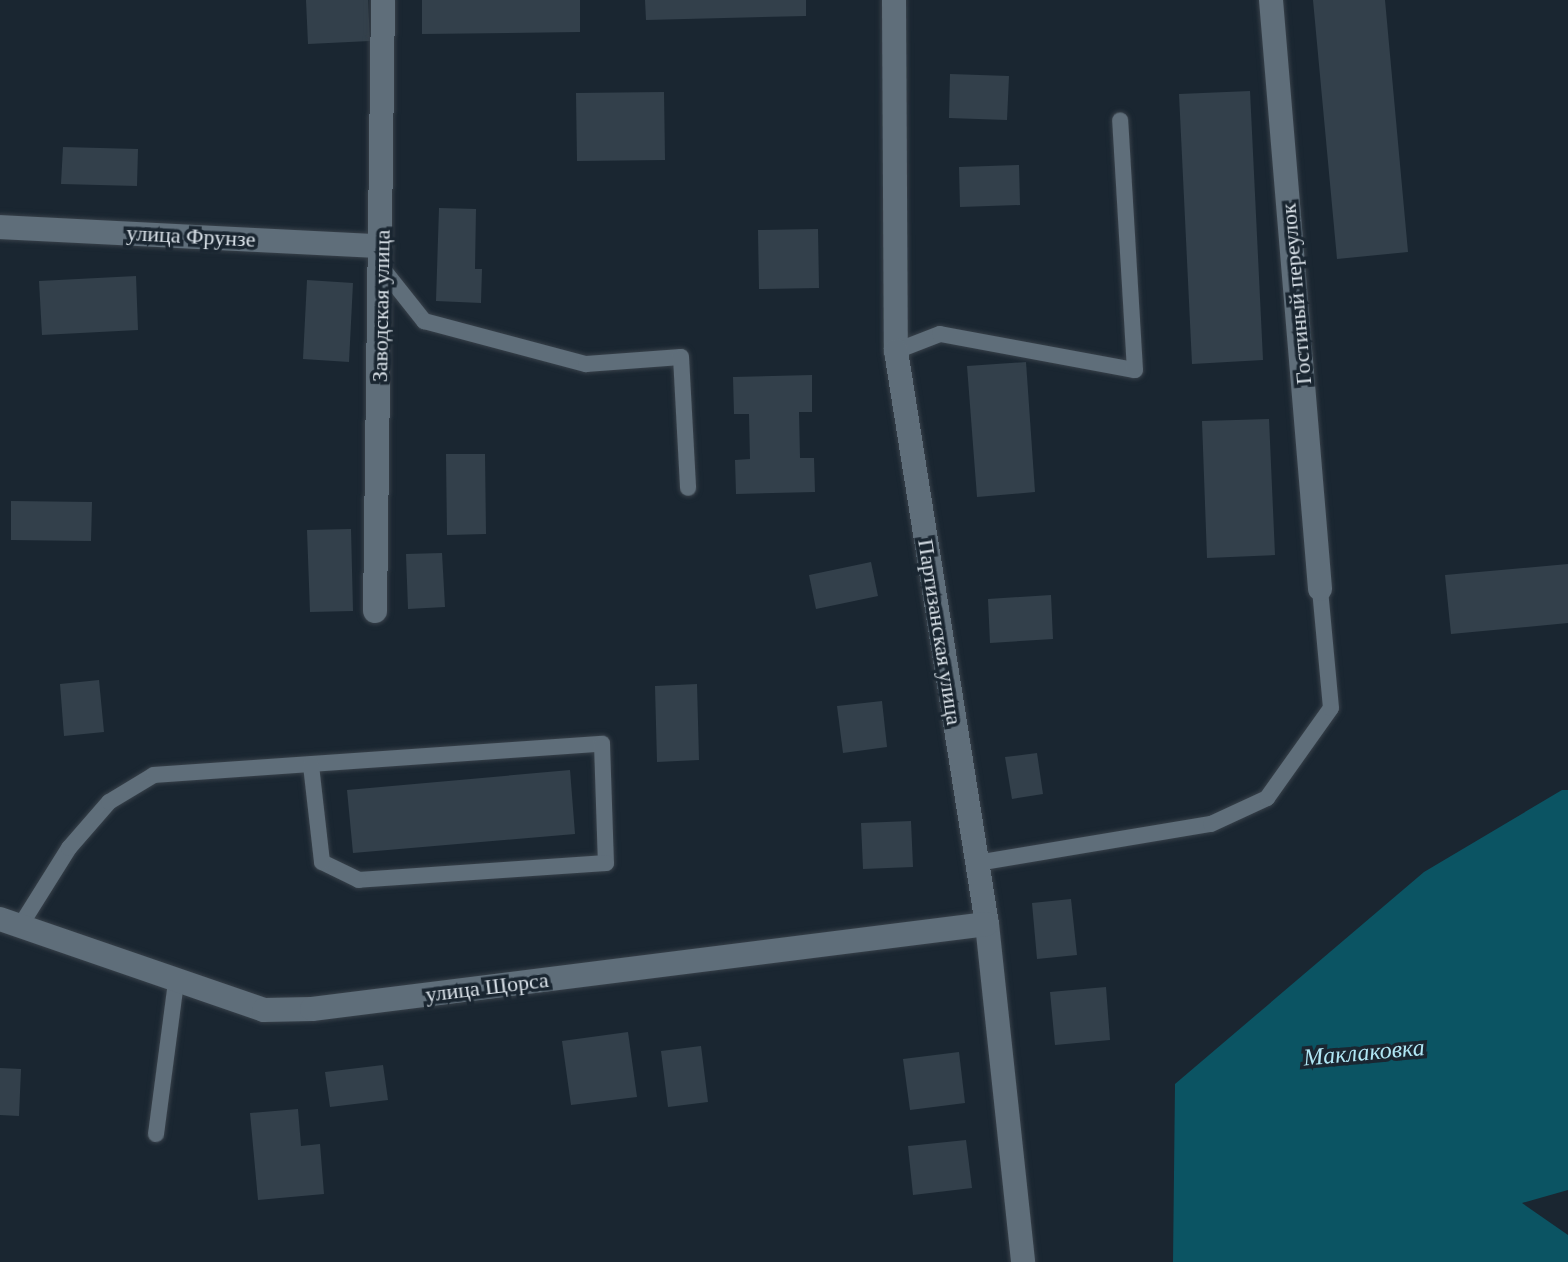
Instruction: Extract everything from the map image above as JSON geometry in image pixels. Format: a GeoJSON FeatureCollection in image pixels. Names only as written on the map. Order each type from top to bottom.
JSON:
{"type":"FeatureCollection","features":[{"type":"Feature","properties":{"kind":"street","name":"Заводская улица"},"geometry":{"type":"LineString","coordinates":[[375,611],[383,0]]}},
{"type":"Feature","properties":{"kind":"street","name":"Партизанская улица"},"geometry":{"type":"LineString","coordinates":[[894,0],[896,351],[987,924],[1023,1262]]}},
{"type":"Feature","properties":{"kind":"street","name":"Гостиный переулок"},"geometry":{"type":"LineString","coordinates":[[1271,0],[1320,589]]}},
{"type":"Feature","properties":{"kind":"street","name":"улица Фрунзе"},"geometry":{"type":"LineString","coordinates":[[0,227],[382,257]]}},
{"type":"Feature","properties":{"kind":"street","name":"улица Щорса"},"geometry":{"type":"LineString","coordinates":[[11,921],[176,982],[264,1010],[312,1009],[987,924]]}},
{"type":"Feature","properties":{"kind":"lane"},"geometry":{"type":"LineString","coordinates":[[896,351],[940,334],[1135,370],[1120,120]]}},
{"type":"Feature","properties":{"kind":"lane"},"geometry":{"type":"LineString","coordinates":[[382,257],[424,321],[586,364],[681,357],[688,488]]}},
{"type":"Feature","properties":{"kind":"lane"},"geometry":{"type":"LineString","coordinates":[[977,863],[1211,824],[1267,798],[1331,708],[1320,589]]}},
{"type":"Feature","properties":{"kind":"lane"},"geometry":{"type":"LineString","coordinates":[[11,921],[109,802],[154,775],[602,744],[606,863],[359,880],[322,862],[311,765]]}},
{"type":"Feature","properties":{"kind":"lane"},"geometry":{"type":"LineString","coordinates":[[156,1134],[176,982]]}},
{"type":"Feature","properties":{"kind":"water","name":"Маклаковка"},"geometry":{"type":"Polygon","coordinates":[[[1562,790],[1568,790],[1568,1190],[1522,1203],[1568,1235],[1568,1262],[1173,1262],[1175,1084],[1424,872],[1562,790]]]}},
{"type":"Feature","properties":{"kind":"building"},"geometry":{"type":"Polygon","coordinates":[[[306,0],[368,0],[370,41],[308,44],[306,0]]]}},
{"type":"Feature","properties":{"kind":"building"},"geometry":{"type":"Polygon","coordinates":[[[422,0],[580,0],[580,32],[422,34],[422,0]]]}},
{"type":"Feature","properties":{"kind":"building"},"geometry":{"type":"Polygon","coordinates":[[[645,0],[806,0],[806,16],[646,20],[645,0]]]}},
{"type":"Feature","properties":{"kind":"building"},"geometry":{"type":"Polygon","coordinates":[[[1313,0],[1385,0],[1408,252],[1337,259],[1313,0]]]}},
{"type":"Feature","properties":{"kind":"building"},"geometry":{"type":"Polygon","coordinates":[[[950,74],[1009,76],[1007,120],[949,118],[950,74]]]}},
{"type":"Feature","properties":{"kind":"building"},"geometry":{"type":"Polygon","coordinates":[[[1250,91],[1263,360],[1192,364],[1179,94],[1250,91]]]}},
{"type":"Feature","properties":{"kind":"building"},"geometry":{"type":"Polygon","coordinates":[[[664,92],[665,160],[577,161],[576,93],[664,92]]]}},
{"type":"Feature","properties":{"kind":"building"},"geometry":{"type":"Polygon","coordinates":[[[63,147],[138,149],[137,186],[61,184],[63,147]]]}},
{"type":"Feature","properties":{"kind":"building"},"geometry":{"type":"Polygon","coordinates":[[[1019,165],[1020,205],[960,207],[959,167],[1019,165]]]}},
{"type":"Feature","properties":{"kind":"building"},"geometry":{"type":"Polygon","coordinates":[[[439,208],[476,209],[475,269],[482,269],[481,303],[436,301],[439,208]]]}},
{"type":"Feature","properties":{"kind":"building"},"geometry":{"type":"Polygon","coordinates":[[[818,229],[819,288],[759,289],[758,230],[818,229]]]}},
{"type":"Feature","properties":{"kind":"building"},"geometry":{"type":"Polygon","coordinates":[[[136,276],[138,330],[42,335],[39,281],[136,276]]]}},
{"type":"Feature","properties":{"kind":"building"},"geometry":{"type":"Polygon","coordinates":[[[307,280],[353,283],[349,362],[303,359],[307,280]]]}},
{"type":"Feature","properties":{"kind":"building"},"geometry":{"type":"Polygon","coordinates":[[[1026,362],[1035,492],[977,497],[967,366],[1026,362]]]}},
{"type":"Feature","properties":{"kind":"building"},"geometry":{"type":"Polygon","coordinates":[[[812,375],[812,412],[799,412],[800,458],[814,458],[815,492],[736,494],[735,460],[750,459],[749,414],[734,414],[733,377],[812,375]]]}},
{"type":"Feature","properties":{"kind":"building"},"geometry":{"type":"Polygon","coordinates":[[[1269,419],[1275,555],[1207,558],[1202,421],[1269,419]]]}},
{"type":"Feature","properties":{"kind":"building"},"geometry":{"type":"Polygon","coordinates":[[[446,454],[485,454],[486,534],[447,535],[446,454]]]}},
{"type":"Feature","properties":{"kind":"building"},"geometry":{"type":"Polygon","coordinates":[[[11,501],[92,502],[91,541],[11,540],[11,501]]]}},
{"type":"Feature","properties":{"kind":"building"},"geometry":{"type":"Polygon","coordinates":[[[351,529],[353,611],[310,612],[307,530],[351,529]]]}},
{"type":"Feature","properties":{"kind":"building"},"geometry":{"type":"Polygon","coordinates":[[[442,553],[445,607],[408,609],[406,554],[442,553]]]}},
{"type":"Feature","properties":{"kind":"building"},"geometry":{"type":"Polygon","coordinates":[[[871,562],[878,596],[816,609],[809,575],[871,562]]]}},
{"type":"Feature","properties":{"kind":"building"},"geometry":{"type":"Polygon","coordinates":[[[1568,564],[1568,623],[1451,634],[1445,575],[1568,564]]]}},
{"type":"Feature","properties":{"kind":"building"},"geometry":{"type":"Polygon","coordinates":[[[1051,595],[1053,639],[990,643],[988,599],[1051,595]]]}},
{"type":"Feature","properties":{"kind":"building"},"geometry":{"type":"Polygon","coordinates":[[[99,680],[104,732],[64,736],[60,684],[99,680]]]}},
{"type":"Feature","properties":{"kind":"building"},"geometry":{"type":"Polygon","coordinates":[[[697,684],[699,760],[657,762],[655,686],[697,684]]]}},
{"type":"Feature","properties":{"kind":"building"},"geometry":{"type":"Polygon","coordinates":[[[882,701],[887,747],[843,753],[837,706],[882,701]]]}},
{"type":"Feature","properties":{"kind":"building"},"geometry":{"type":"Polygon","coordinates":[[[1037,753],[1043,794],[1012,799],[1005,757],[1037,753]]]}},
{"type":"Feature","properties":{"kind":"building"},"geometry":{"type":"Polygon","coordinates":[[[570,770],[575,834],[353,853],[347,790],[570,770]]]}},
{"type":"Feature","properties":{"kind":"building"},"geometry":{"type":"Polygon","coordinates":[[[911,821],[913,867],[863,869],[861,823],[911,821]]]}},
{"type":"Feature","properties":{"kind":"building"},"geometry":{"type":"Polygon","coordinates":[[[1071,899],[1077,955],[1037,959],[1032,903],[1071,899]]]}},
{"type":"Feature","properties":{"kind":"building"},"geometry":{"type":"Polygon","coordinates":[[[1106,987],[1110,1040],[1055,1045],[1050,992],[1106,987]]]}},
{"type":"Feature","properties":{"kind":"building"},"geometry":{"type":"Polygon","coordinates":[[[628,1032],[637,1097],[571,1105],[562,1041],[628,1032]]]}},
{"type":"Feature","properties":{"kind":"building"},"geometry":{"type":"Polygon","coordinates":[[[701,1046],[708,1102],[668,1107],[661,1051],[701,1046]]]}},
{"type":"Feature","properties":{"kind":"building"},"geometry":{"type":"Polygon","coordinates":[[[959,1052],[965,1103],[910,1110],[903,1059],[959,1052]]]}},
{"type":"Feature","properties":{"kind":"building"},"geometry":{"type":"Polygon","coordinates":[[[383,1065],[388,1100],[330,1107],[325,1072],[383,1065]]]}},
{"type":"Feature","properties":{"kind":"building"},"geometry":{"type":"Polygon","coordinates":[[[0,1068],[21,1069],[19,1116],[0,1115],[0,1068]]]}},
{"type":"Feature","properties":{"kind":"building"},"geometry":{"type":"Polygon","coordinates":[[[298,1109],[301,1146],[320,1144],[324,1194],[258,1200],[250,1113],[298,1109]]]}},
{"type":"Feature","properties":{"kind":"building"},"geometry":{"type":"Polygon","coordinates":[[[966,1140],[972,1188],[913,1195],[908,1146],[966,1140]]]}}]}
